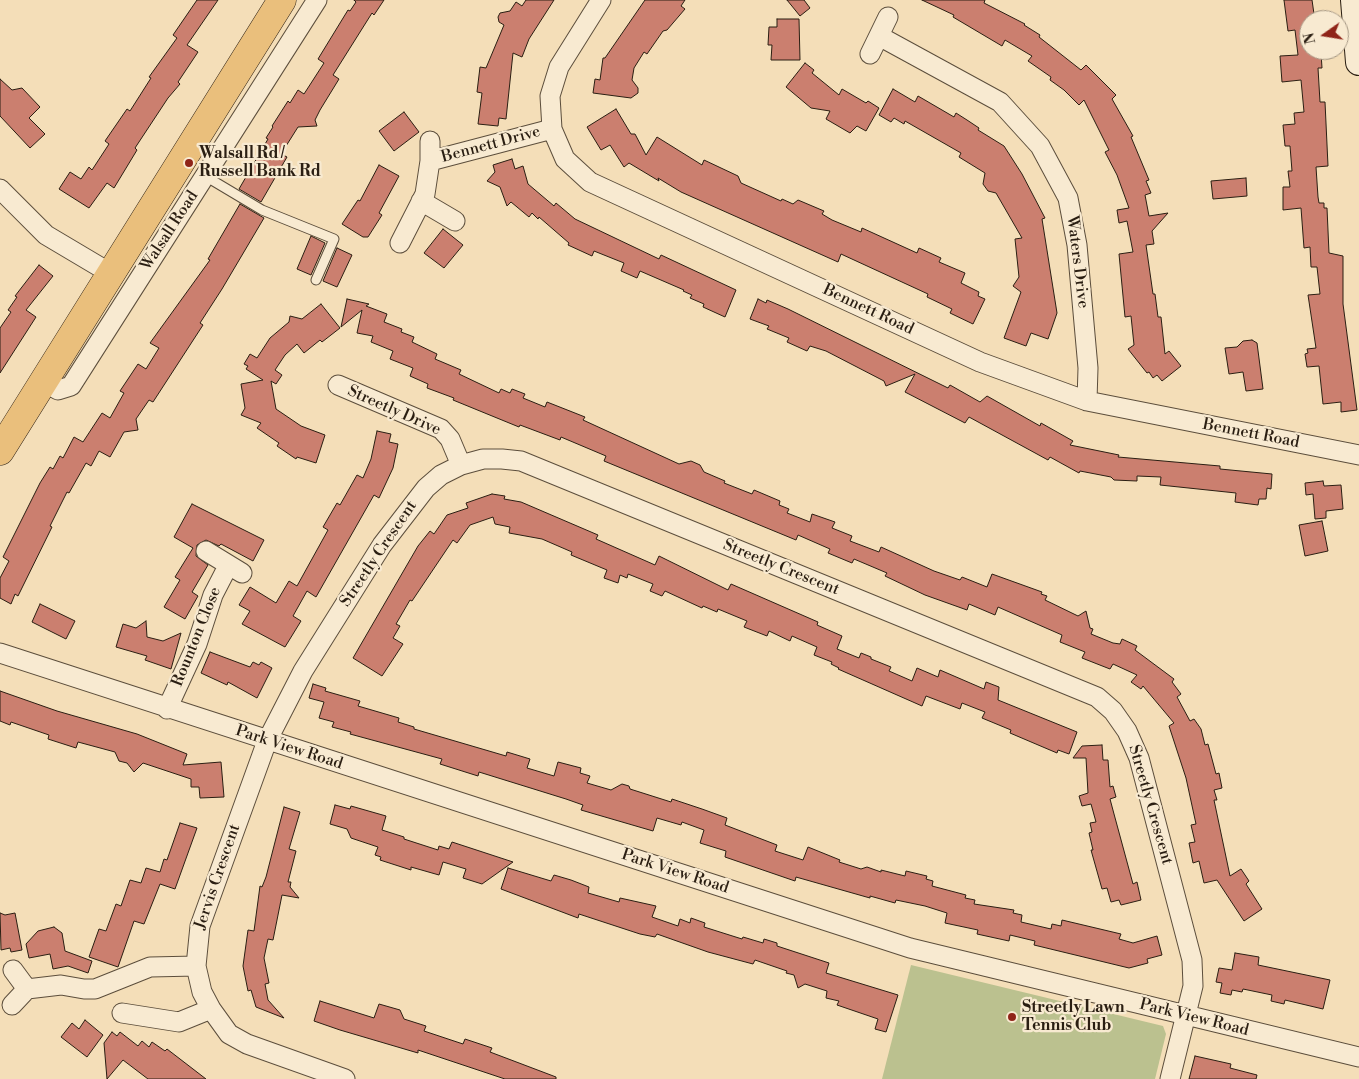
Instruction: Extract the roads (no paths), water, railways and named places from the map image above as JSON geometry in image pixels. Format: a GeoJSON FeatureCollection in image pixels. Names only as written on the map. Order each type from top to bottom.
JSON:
{"type":"FeatureCollection","features":[{"type":"Feature","properties":{"kind":"main road","name":"Walsall Road"},"geometry":{"type":"LineString","coordinates":[[0,451],[282,0]]}},
{"type":"Feature","properties":{"kind":"main road"},"geometry":{"type":"LineString","coordinates":[[1354,0],[1359,62]]}},
{"type":"Feature","properties":{"kind":"street","name":"Walsall Road"},"geometry":{"type":"LineString","coordinates":[[44,382],[58,390],[71,386],[317,0]]}},
{"type":"Feature","properties":{"kind":"street","name":"Bennett Road"},"geometry":{"type":"LineString","coordinates":[[601,0],[559,67],[550,96],[552,129],[565,159],[590,182],[980,362],[1087,401],[1359,455]]}},
{"type":"Feature","properties":{"kind":"street"},"geometry":{"type":"LineString","coordinates":[[870,54],[888,17]]}},
{"type":"Feature","properties":{"kind":"street","name":"Waters Drive"},"geometry":{"type":"LineString","coordinates":[[879,36],[1000,102],[1040,146],[1068,198],[1077,245],[1088,368],[1087,401]]}},
{"type":"Feature","properties":{"kind":"street","name":"Bennett Drive"},"geometry":{"type":"LineString","coordinates":[[430,161],[552,129]]}},
{"type":"Feature","properties":{"kind":"street","name":"Bennett Drive"},"geometry":{"type":"LineString","coordinates":[[400,242],[425,194],[430,161],[430,141]]}},
{"type":"Feature","properties":{"kind":"street"},"geometry":{"type":"LineString","coordinates":[[0,189],[46,235],[110,273]]}},
{"type":"Feature","properties":{"kind":"street"},"geometry":{"type":"LineString","coordinates":[[421,201],[455,221]]}},
{"type":"Feature","properties":{"kind":"street","name":"Streetly Drive"},"geometry":{"type":"LineString","coordinates":[[338,386],[441,429],[450,438],[461,465]]}},
{"type":"Feature","properties":{"kind":"street","name":"Streetly Crescent"},"geometry":{"type":"LineString","coordinates":[[267,740],[303,671],[392,530],[426,488],[441,475],[461,465],[483,459],[502,458],[521,462],[1097,697],[1113,711],[1127,731],[1139,758],[1192,960],[1192,986],[1186,1016]]}},
{"type":"Feature","properties":{"kind":"street","name":"Rounton Close"},"geometry":{"type":"LineString","coordinates":[[167,709],[197,644],[213,595],[235,570],[206,552]]}},
{"type":"Feature","properties":{"kind":"street","name":"Park View Road"},"geometry":{"type":"LineString","coordinates":[[0,653],[167,709],[910,948],[1359,1057]]}},
{"type":"Feature","properties":{"kind":"street","name":"Jervis Crescent"},"geometry":{"type":"LineString","coordinates":[[267,740],[200,926],[196,966],[202,992],[211,1010],[229,1034],[247,1044],[345,1079]]}},
{"type":"Feature","properties":{"kind":"street"},"geometry":{"type":"LineString","coordinates":[[12,1005],[27,989],[52,985],[94,989],[150,967],[196,966]]}},
{"type":"Feature","properties":{"kind":"street"},"geometry":{"type":"LineString","coordinates":[[13,970],[27,989]]}},
{"type":"Feature","properties":{"kind":"street"},"geometry":{"type":"LineString","coordinates":[[122,1013],[179,1022],[211,1010]]}},
{"type":"Feature","properties":{"kind":"street"},"geometry":{"type":"LineString","coordinates":[[1170,1079],[1186,1016]]}},
{"type":"Feature","properties":{"kind":"lane"},"geometry":{"type":"LineString","coordinates":[[205,176],[262,210],[334,239],[316,280]]}},
{"type":"Feature","properties":{"kind":"place","name":"Walsall Rd / Russell Bank Rd"},"geometry":{"type":"Point","coordinates":[189,163]}},
{"type":"Feature","properties":{"kind":"place","name":"Streetly Lawn Tennis Club"},"geometry":{"type":"Point","coordinates":[1012,1017]}}]}
